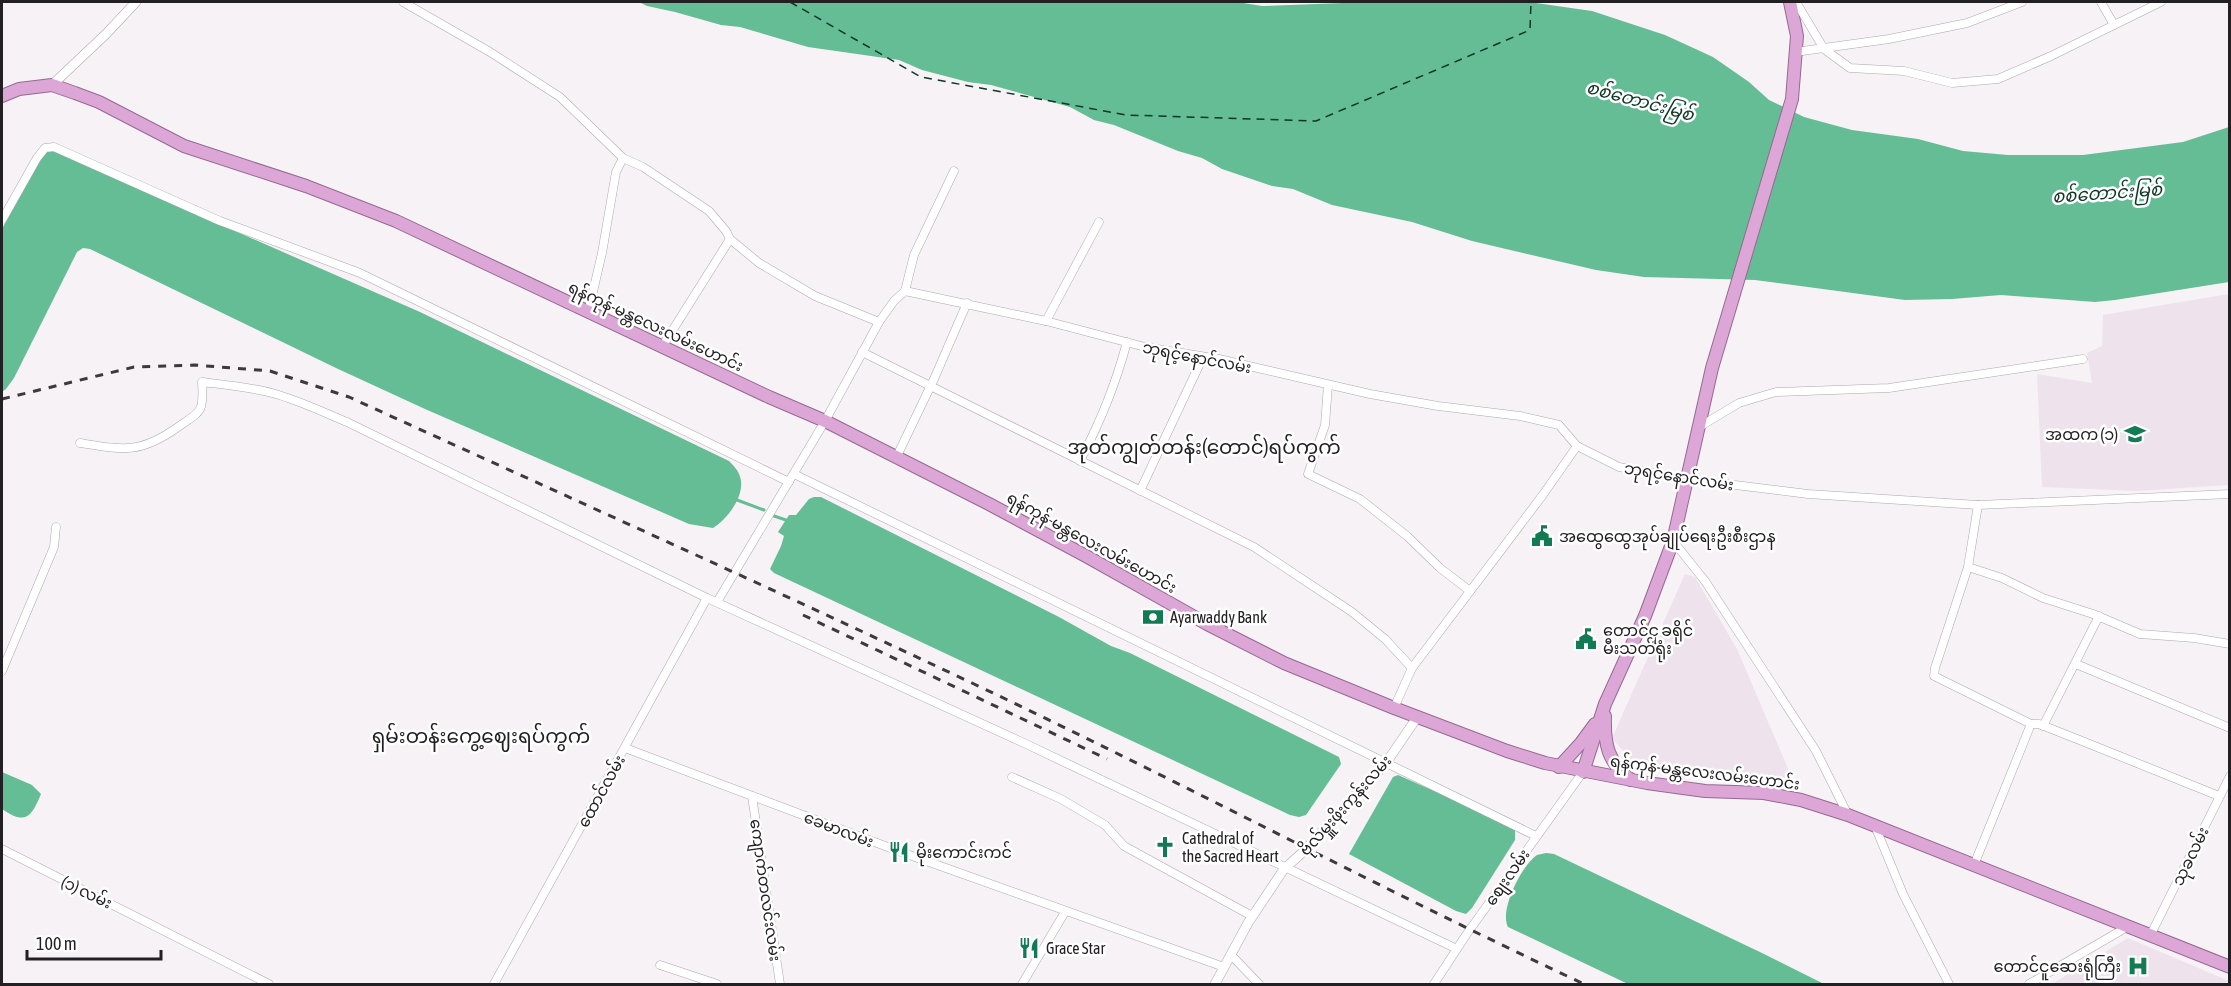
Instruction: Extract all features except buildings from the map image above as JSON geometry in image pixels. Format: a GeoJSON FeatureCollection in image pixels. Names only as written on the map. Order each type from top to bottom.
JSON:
{"type":"FeatureCollection","features":[{"type":"Feature","properties":{"kind":"highway"},"geometry":{"type":"LineString","coordinates":[[1559,766],[1591,730],[1605,704],[1645,616],[1673,541],[1712,368],[1792,99],[1797,36],[1790,2]]}},
{"type":"Feature","properties":{"kind":"highway","name":"ရန်ကုန်-မန္တလေးလမ်းဟောင်း"},"geometry":{"type":"LineString","coordinates":[[2,96],[19,89],[52,85],[99,102],[184,146],[306,186],[396,221],[588,313],[825,421],[989,504],[1207,624],[1275,658],[1394,708],[1507,751],[1583,772],[1705,791],[1764,793],[1801,800],[1848,815],[2229,967]]}},
{"type":"Feature","properties":{"kind":"highway"},"geometry":{"type":"LineString","coordinates":[[1583,772],[1605,704]]}},
{"type":"Feature","properties":{"kind":"highway"},"geometry":{"type":"LineString","coordinates":[[1605,704],[1606,742],[1610,759],[1618,771],[1632,780]]}},
{"type":"Feature","properties":{"kind":"street"},"geometry":{"type":"LineString","coordinates":[[52,85],[136,2]]}},
{"type":"Feature","properties":{"kind":"street"},"geometry":{"type":"LineString","coordinates":[[403,2],[490,52],[560,97],[622,158],[643,167],[709,211],[730,239],[759,262],[814,296],[879,322]]}},
{"type":"Feature","properties":{"kind":"street"},"geometry":{"type":"LineString","coordinates":[[1796,2],[1824,49],[1850,68],[1904,71],[1952,83],[1998,80],[2161,2]]}},
{"type":"Feature","properties":{"kind":"street"},"geometry":{"type":"LineString","coordinates":[[1796,52],[1889,39],[1967,23],[2022,2]]}},
{"type":"Feature","properties":{"kind":"street"},"geometry":{"type":"LineString","coordinates":[[2101,2],[2114,25]]}},
{"type":"Feature","properties":{"kind":"street"},"geometry":{"type":"LineString","coordinates":[[2,220],[37,158],[45,148],[54,147],[220,220],[360,273],[789,482]]}},
{"type":"Feature","properties":{"kind":"street"},"geometry":{"type":"LineString","coordinates":[[588,313],[602,253],[616,172],[622,158]]}},
{"type":"Feature","properties":{"kind":"street"},"geometry":{"type":"LineString","coordinates":[[717,602],[825,421],[879,322],[894,301],[905,291],[914,255],[954,171]]}},
{"type":"Feature","properties":{"kind":"street"},"geometry":{"type":"LineString","coordinates":[[1046,321],[1099,222]]}},
{"type":"Feature","properties":{"kind":"street"},"geometry":{"type":"LineString","coordinates":[[662,347],[730,239]]}},
{"type":"Feature","properties":{"kind":"street","name":"ဘုရင့်နောင်လမ်း"},"geometry":{"type":"LineString","coordinates":[[905,291],[1046,321],[1154,349],[1203,357],[1328,385],[1438,406],[1520,416],[1559,425],[1577,446],[1619,467],[1686,478],[1808,494],[1978,505],[2229,494]]}},
{"type":"Feature","properties":{"kind":"street"},"geometry":{"type":"LineString","coordinates":[[896,458],[967,303]]}},
{"type":"Feature","properties":{"kind":"street"},"geometry":{"type":"LineString","coordinates":[[1080,460],[1102,418],[1127,342]]}},
{"type":"Feature","properties":{"kind":"street"},"geometry":{"type":"LineString","coordinates":[[862,352],[1263,552],[1352,612],[1385,639],[1412,668]]}},
{"type":"Feature","properties":{"kind":"street"},"geometry":{"type":"LineString","coordinates":[[1140,490],[1203,357]]}},
{"type":"Feature","properties":{"kind":"street"},"geometry":{"type":"LineString","coordinates":[[1697,428],[1739,403],[1776,392],[1889,388],[2083,359]]}},
{"type":"Feature","properties":{"kind":"street"},"geometry":{"type":"LineString","coordinates":[[80,443],[117,449],[135,448],[161,440],[198,415],[203,397],[202,382],[272,393],[301,402],[347,422],[707,598],[1024,743],[1284,869],[1456,949]]}},
{"type":"Feature","properties":{"kind":"street"},"geometry":{"type":"LineString","coordinates":[[1328,385],[1325,425],[1308,474],[1360,499],[1470,591]]}},
{"type":"Feature","properties":{"kind":"street"},"geometry":{"type":"LineString","coordinates":[[1394,708],[1412,668],[1577,446]]}},
{"type":"Feature","properties":{"kind":"street"},"geometry":{"type":"LineString","coordinates":[[794,474],[1536,836]]}},
{"type":"Feature","properties":{"kind":"street"},"geometry":{"type":"LineString","coordinates":[[1978,505],[1968,567],[1934,676],[2031,724],[2043,726],[2219,796]]}},
{"type":"Feature","properties":{"kind":"street"},"geometry":{"type":"LineString","coordinates":[[2,671],[54,547],[56,527]]}},
{"type":"Feature","properties":{"kind":"street"},"geometry":{"type":"LineString","coordinates":[[1673,541],[1705,581],[1816,751],[1848,815]]}},
{"type":"Feature","properties":{"kind":"street"},"geometry":{"type":"LineString","coordinates":[[1968,567],[2002,578],[2043,598],[2099,616],[2140,634],[2194,638],[2229,644]]}},
{"type":"Feature","properties":{"kind":"street","name":"ထောင်လမ်း"},"geometry":{"type":"LineString","coordinates":[[494,984],[707,598]]}},
{"type":"Feature","properties":{"kind":"street"},"geometry":{"type":"LineString","coordinates":[[2043,726],[2099,616]]}},
{"type":"Feature","properties":{"kind":"street"},"geometry":{"type":"LineString","coordinates":[[2076,664],[2229,728]]}},
{"type":"Feature","properties":{"kind":"street","name":"ဗိုလ်မှူးဖိုးကွန်းလမ်း"},"geometry":{"type":"LineString","coordinates":[[1215,984],[1252,916],[1284,869],[1303,852],[1386,763],[1418,716]]}},
{"type":"Feature","properties":{"kind":"street"},"geometry":{"type":"LineString","coordinates":[[1974,865],[2031,724]]}},
{"type":"Feature","properties":{"kind":"street","name":"ခေမာလမ်း"},"geometry":{"type":"LineString","coordinates":[[625,748],[1065,912],[1224,967]]}},
{"type":"Feature","properties":{"kind":"street","name":"စျေးလမ်း"},"geometry":{"type":"LineString","coordinates":[[1434,984],[1456,949],[1583,772]]}},
{"type":"Feature","properties":{"kind":"street","name":"သုခလမ်း"},"geometry":{"type":"LineString","coordinates":[[2150,936],[2229,776]]}},
{"type":"Feature","properties":{"kind":"street"},"geometry":{"type":"LineString","coordinates":[[1012,777],[1061,799],[1105,825],[1124,846],[1252,916]]}},
{"type":"Feature","properties":{"kind":"street","name":"ကျောက်တလင်းလမ်း"},"geometry":{"type":"LineString","coordinates":[[752,796],[780,984]]}},
{"type":"Feature","properties":{"kind":"street"},"geometry":{"type":"LineString","coordinates":[[1875,826],[1904,894],[1949,984]]}},
{"type":"Feature","properties":{"kind":"street","name":"(၁) လမ်း"},"geometry":{"type":"LineString","coordinates":[[2,849],[269,984]]}},
{"type":"Feature","properties":{"kind":"street"},"geometry":{"type":"LineString","coordinates":[[1022,984],[1065,912]]}},
{"type":"Feature","properties":{"kind":"street"},"geometry":{"type":"LineString","coordinates":[[2029,984],[2127,927]]}},
{"type":"Feature","properties":{"kind":"street"},"geometry":{"type":"LineString","coordinates":[[1231,955],[1259,984]]}},
{"type":"Feature","properties":{"kind":"street"},"geometry":{"type":"LineString","coordinates":[[660,965],[717,984]]}},
{"type":"Feature","properties":{"kind":"shaded area","name":"အထက (၁)"},"geometry":{"type":"Polygon","coordinates":[[[2229,294],[2229,485],[2137,491],[2042,487],[2037,374],[2092,383],[2087,353],[2102,346],[2103,315],[2229,294]]]}},
{"type":"Feature","properties":{"kind":"shaded area"},"geometry":{"type":"Polygon","coordinates":[[[1685,574],[1695,577],[1737,649],[1792,778],[1632,761],[1612,738],[1685,574]]]}},
{"type":"Feature","properties":{"kind":"shaded area","name":"တောင်ငူဆေးရုံကြီး"},"geometry":{"type":"Polygon","coordinates":[[[2128,938],[2229,981],[2229,984],[2052,984],[2128,938]]]}},
{"type":"Feature","properties":{"kind":"water","name":"စစ်တောင်းမြစ်"},"geometry":{"type":"Polygon","coordinates":[[[639,2],[1237,2],[1262,6],[1370,2],[1529,2],[1592,11],[1665,35],[1713,57],[1749,82],[1769,100],[1804,117],[1852,130],[1918,139],[1963,151],[2008,155],[2083,155],[2183,142],[2229,127],[2229,282],[2095,302],[2001,295],[1905,300],[1755,280],[1644,277],[1596,270],[1472,241],[1412,222],[1332,205],[1293,189],[1272,186],[1222,169],[1202,158],[1178,151],[1114,125],[1094,120],[1070,107],[991,85],[968,82],[922,70],[899,60],[808,47],[740,27],[721,25],[639,2]]]}},
{"type":"Feature","properties":{"kind":"water"},"geometry":{"type":"Polygon","coordinates":[[[49,150],[55,150],[91,168],[420,312],[729,461],[740,478],[741,488],[737,501],[729,514],[713,528],[689,524],[425,409],[90,249],[83,248],[77,252],[14,378],[2,392],[2,229],[43,154],[49,150]]]}},
{"type":"Feature","properties":{"kind":"water"},"geometry":{"type":"Polygon","coordinates":[[[821,497],[1059,617],[1111,646],[1130,653],[1339,757],[1341,764],[1306,815],[1299,817],[1290,815],[774,573],[770,569],[784,536],[778,532],[789,515],[796,515],[809,499],[821,497]]]}},
{"type":"Feature","properties":{"kind":"water"},"geometry":{"type":"Polygon","coordinates":[[[2,772],[32,785],[41,794],[30,814],[22,818],[16,817],[2,809],[2,772]]]}},
{"type":"Feature","properties":{"kind":"water"},"geometry":{"type":"Polygon","coordinates":[[[1398,775],[1508,824],[1515,830],[1515,840],[1466,914],[1456,911],[1349,854],[1393,777],[1398,775]]]}},
{"type":"Feature","properties":{"kind":"water"},"geometry":{"type":"Polygon","coordinates":[[[1554,854],[1824,984],[1628,984],[1508,927],[1506,919],[1509,899],[1519,878],[1531,860],[1537,855],[1554,854]]]}},
{"type":"Feature","properties":{"kind":"waterway"},"geometry":{"type":"LineString","coordinates":[[737,500],[764,510]]}},
{"type":"Feature","properties":{"kind":"waterway"},"geometry":{"type":"LineString","coordinates":[[774,516],[786,520]]}},
{"type":"Feature","properties":{"kind":"ferry route"},"geometry":{"type":"LineString","coordinates":[[790,2],[921,77],[1126,115],[1316,121],[1530,30],[1531,2]]}},
{"type":"Feature","properties":{"kind":"railway"},"geometry":{"type":"LineString","coordinates":[[2,399],[134,367],[195,365],[270,371],[349,397],[974,684],[1584,984]]}},
{"type":"Feature","properties":{"kind":"railway"},"geometry":{"type":"LineString","coordinates":[[803,615],[1107,759]]}},
{"type":"Feature","properties":{"kind":"place","name":"အထက (၁)"},"geometry":{"type":"Point","coordinates":[2135,434]}},
{"type":"Feature","properties":{"kind":"place","name":"အထွေထွေအုပ်ချုပ်ရေးဦးစီးဌာန"},"geometry":{"type":"Point","coordinates":[1542,536]}},
{"type":"Feature","properties":{"kind":"place","name":"Ayarwaddy Bank"},"geometry":{"type":"Point","coordinates":[1153,617]}},
{"type":"Feature","properties":{"kind":"place","name":"တောင်ငူ ခရိုင် မီးသတ်ရုံး"},"geometry":{"type":"Point","coordinates":[1586,639]}},
{"type":"Feature","properties":{"kind":"place","name":"Cathedral of the Sacred Heart"},"geometry":{"type":"Point","coordinates":[1165,847]}},
{"type":"Feature","properties":{"kind":"place","name":"မိုးကောင်းကင်"},"geometry":{"type":"Point","coordinates":[899,852]}},
{"type":"Feature","properties":{"kind":"place","name":"Grace Star"},"geometry":{"type":"Point","coordinates":[1029,948]}},
{"type":"Feature","properties":{"kind":"place","name":"တောင်ငူဆေးရုံကြီး"},"geometry":{"type":"Point","coordinates":[2138,966]}},
{"type":"Feature","properties":{"kind":"district","name":"အုတ်ကျွတ်တန်း(တောင်)ရပ်ကွက်"},"geometry":{"type":"Point","coordinates":[1204,447]}},
{"type":"Feature","properties":{"kind":"district","name":"ရှမ်းတန်းကွေ့ဈေးရပ်ကွက်"},"geometry":{"type":"Point","coordinates":[481,736]}}]}
